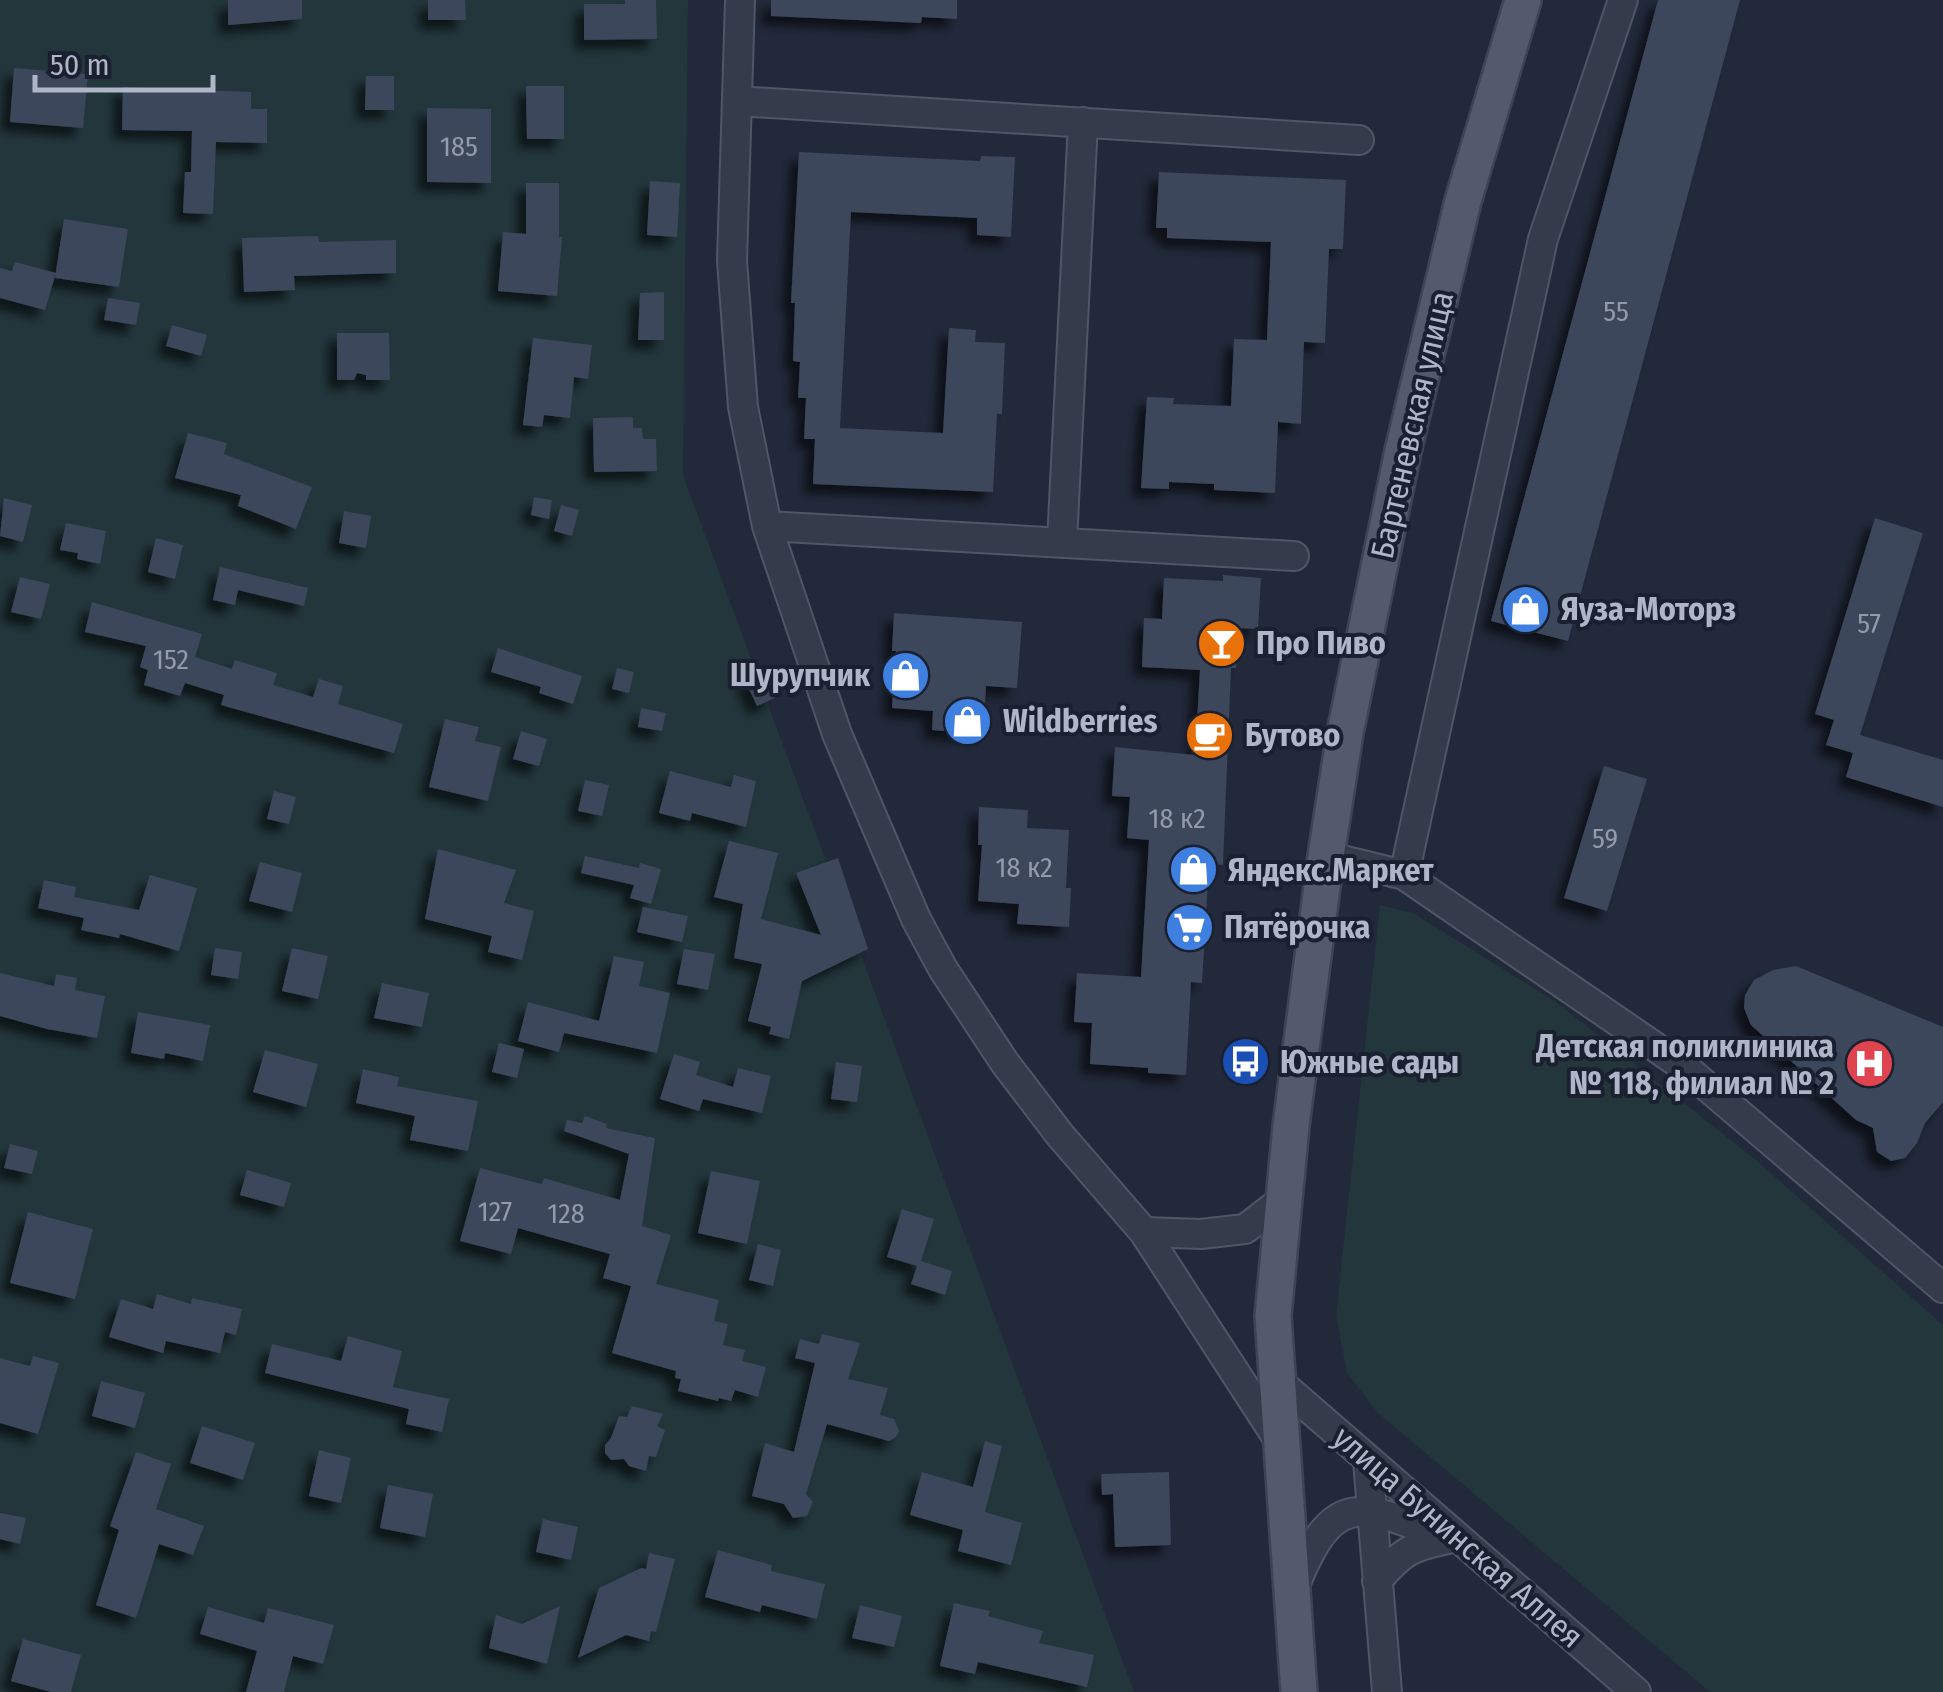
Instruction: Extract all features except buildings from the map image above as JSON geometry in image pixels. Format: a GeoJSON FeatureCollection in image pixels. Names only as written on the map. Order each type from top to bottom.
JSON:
{"type":"FeatureCollection","features":[{"type":"Feature","properties":{"kind":"main road","name":"Бартеневская улица"},"geometry":{"type":"LineString","coordinates":[[1299,1692],[1273,1316],[1326,856],[1345,733],[1403,452],[1463,202],[1523,0]]}},
{"type":"Feature","properties":{"kind":"street"},"geometry":{"type":"LineString","coordinates":[[740,0],[733,302],[743,407],[767,526],[844,750],[916,919],[943,969],[1060,1135],[1144,1232],[1282,1446]]}},
{"type":"Feature","properties":{"kind":"street"},"geometry":{"type":"LineString","coordinates":[[1404,876],[1543,239],[1623,0]]}},
{"type":"Feature","properties":{"kind":"street"},"geometry":{"type":"LineString","coordinates":[[737,101],[1359,140]]}},
{"type":"Feature","properties":{"kind":"street"},"geometry":{"type":"LineString","coordinates":[[1062,542],[1082,122]]}},
{"type":"Feature","properties":{"kind":"street"},"geometry":{"type":"LineString","coordinates":[[767,526],[1294,556]]}},
{"type":"Feature","properties":{"kind":"street"},"geometry":{"type":"LineString","coordinates":[[1326,856],[1404,876],[1683,1066],[1943,1288]]}},
{"type":"Feature","properties":{"kind":"street"},"geometry":{"type":"LineString","coordinates":[[1144,1232],[1201,1234],[1245,1229],[1284,1199]]}},
{"type":"Feature","properties":{"kind":"street","name":"улица Бунинская Аллея"},"geometry":{"type":"LineString","coordinates":[[1279,1382],[1459,1543],[1636,1692]]}},
{"type":"Feature","properties":{"kind":"street"},"geometry":{"type":"LineString","coordinates":[[1368,1461],[1387,1692]]}},
{"type":"Feature","properties":{"kind":"street"},"geometry":{"type":"LineString","coordinates":[[1291,1596],[1310,1549],[1337,1516],[1360,1511],[1404,1520],[1459,1543]]}},
{"type":"Feature","properties":{"kind":"street"},"geometry":{"type":"LineString","coordinates":[[1377,1581],[1395,1559],[1414,1546],[1459,1543]]}},
{"type":"Feature","properties":{"kind":"green space"},"geometry":{"type":"Polygon","coordinates":[[[0,0],[688,0],[683,475],[1134,1692],[0,1692],[0,0]]]}},
{"type":"Feature","properties":{"kind":"green space"},"geometry":{"type":"Polygon","coordinates":[[[1380,905],[1413,913],[1556,1002],[1756,1160],[1943,1325],[1943,1692],[1710,1692],[1378,1413],[1347,1373],[1336,1315],[1380,905]]]}},
{"type":"Feature","properties":{"kind":"place","name":"Яуза-Моторз"},"geometry":{"type":"Point","coordinates":[1526,609]}},
{"type":"Feature","properties":{"kind":"place","name":"Про Пиво"},"geometry":{"type":"Point","coordinates":[1221,643]}},
{"type":"Feature","properties":{"kind":"place","name":"Шурупчик"},"geometry":{"type":"Point","coordinates":[905,675]}},
{"type":"Feature","properties":{"kind":"place","name":"Wildberries"},"geometry":{"type":"Point","coordinates":[968,721]}},
{"type":"Feature","properties":{"kind":"place","name":"Бутово"},"geometry":{"type":"Point","coordinates":[1210,735]}},
{"type":"Feature","properties":{"kind":"place","name":"Яндекс.Маркет"},"geometry":{"type":"Point","coordinates":[1193,870]}},
{"type":"Feature","properties":{"kind":"place","name":"Пятёрочка"},"geometry":{"type":"Point","coordinates":[1189,927]}},
{"type":"Feature","properties":{"kind":"place","name":"Южные сады"},"geometry":{"type":"Point","coordinates":[1245,1062]}},
{"type":"Feature","properties":{"kind":"place","name":"Детская поликлиника № 118, филиал № 2"},"geometry":{"type":"Point","coordinates":[1869,1064]}}]}
